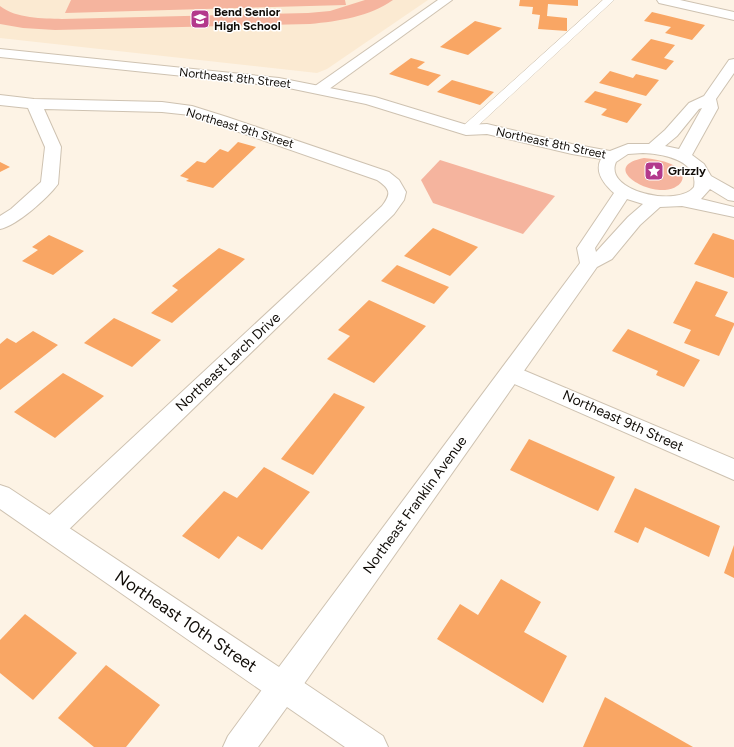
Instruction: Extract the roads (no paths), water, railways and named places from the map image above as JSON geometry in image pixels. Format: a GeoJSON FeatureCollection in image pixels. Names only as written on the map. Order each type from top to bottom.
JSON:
{"type":"FeatureCollection","features":[{"type":"Feature","properties":{"kind":"street"},"geometry":{"type":"LineString","coordinates":[[320,89],[446,0]]}},
{"type":"Feature","properties":{"kind":"street"},"geometry":{"type":"LineString","coordinates":[[663,0],[734,16]]}},
{"type":"Feature","properties":{"kind":"street","name":"Northeast 8th Street"},"geometry":{"type":"LineString","coordinates":[[0,53],[279,82],[320,89],[370,100],[466,130],[480,140],[606,172]]}},
{"type":"Feature","properties":{"kind":"street"},"geometry":{"type":"LineString","coordinates":[[653,148],[671,133],[694,106],[708,99],[734,63]]}},
{"type":"Feature","properties":{"kind":"street"},"geometry":{"type":"LineString","coordinates":[[683,156],[710,108],[708,99]]}},
{"type":"Feature","properties":{"kind":"street","name":"Northeast 9th Street"},"geometry":{"type":"LineString","coordinates":[[0,100],[34,104],[162,107],[192,112],[237,125],[383,176],[394,183],[396,190]]}},
{"type":"Feature","properties":{"kind":"street"},"geometry":{"type":"LineString","coordinates":[[0,224],[17,213],[49,184],[53,147],[34,104]]}},
{"type":"Feature","properties":{"kind":"street","name":"Northeast 8th Street"},"geometry":{"type":"LineString","coordinates":[[466,130],[487,129],[572,149],[613,156]]}},
{"type":"Feature","properties":{"kind":"street"},"geometry":{"type":"LineString","coordinates":[[653,148],[683,156],[697,167],[701,171],[704,179],[703,186],[699,192],[691,197],[681,200],[656,201],[639,198],[624,191],[609,179],[606,172],[607,163],[613,156],[623,150],[653,148]]}},
{"type":"Feature","properties":{"kind":"street"},"geometry":{"type":"LineString","coordinates":[[704,179],[734,196]]}},
{"type":"Feature","properties":{"kind":"street","name":"Northeast Larch Drive"},"geometry":{"type":"LineString","coordinates":[[51,530],[388,210],[396,200],[396,190]]}},
{"type":"Feature","properties":{"kind":"street"},"geometry":{"type":"LineString","coordinates":[[590,263],[586,248],[624,191]]}},
{"type":"Feature","properties":{"kind":"street"},"geometry":{"type":"LineString","coordinates":[[681,200],[734,212]]}},
{"type":"Feature","properties":{"kind":"street","name":"Northeast Franklin Avenue"},"geometry":{"type":"LineString","coordinates":[[239,747],[512,373],[590,263],[605,255],[634,221],[656,201]]}},
{"type":"Feature","properties":{"kind":"street","name":"Northeast 9th Street"},"geometry":{"type":"LineString","coordinates":[[512,373],[734,470]]}},
{"type":"Feature","properties":{"kind":"street","name":"Northeast 10th Street"},"geometry":{"type":"LineString","coordinates":[[0,496],[372,747]]}},
{"type":"Feature","properties":{"kind":"lane"},"geometry":{"type":"LineString","coordinates":[[466,130],[609,0]]}},
{"type":"Feature","properties":{"kind":"place","name":"Bend Senior High School"},"geometry":{"type":"Point","coordinates":[200,19]}},
{"type":"Feature","properties":{"kind":"place","name":"Grizzly"},"geometry":{"type":"Point","coordinates":[654,171]}}]}
